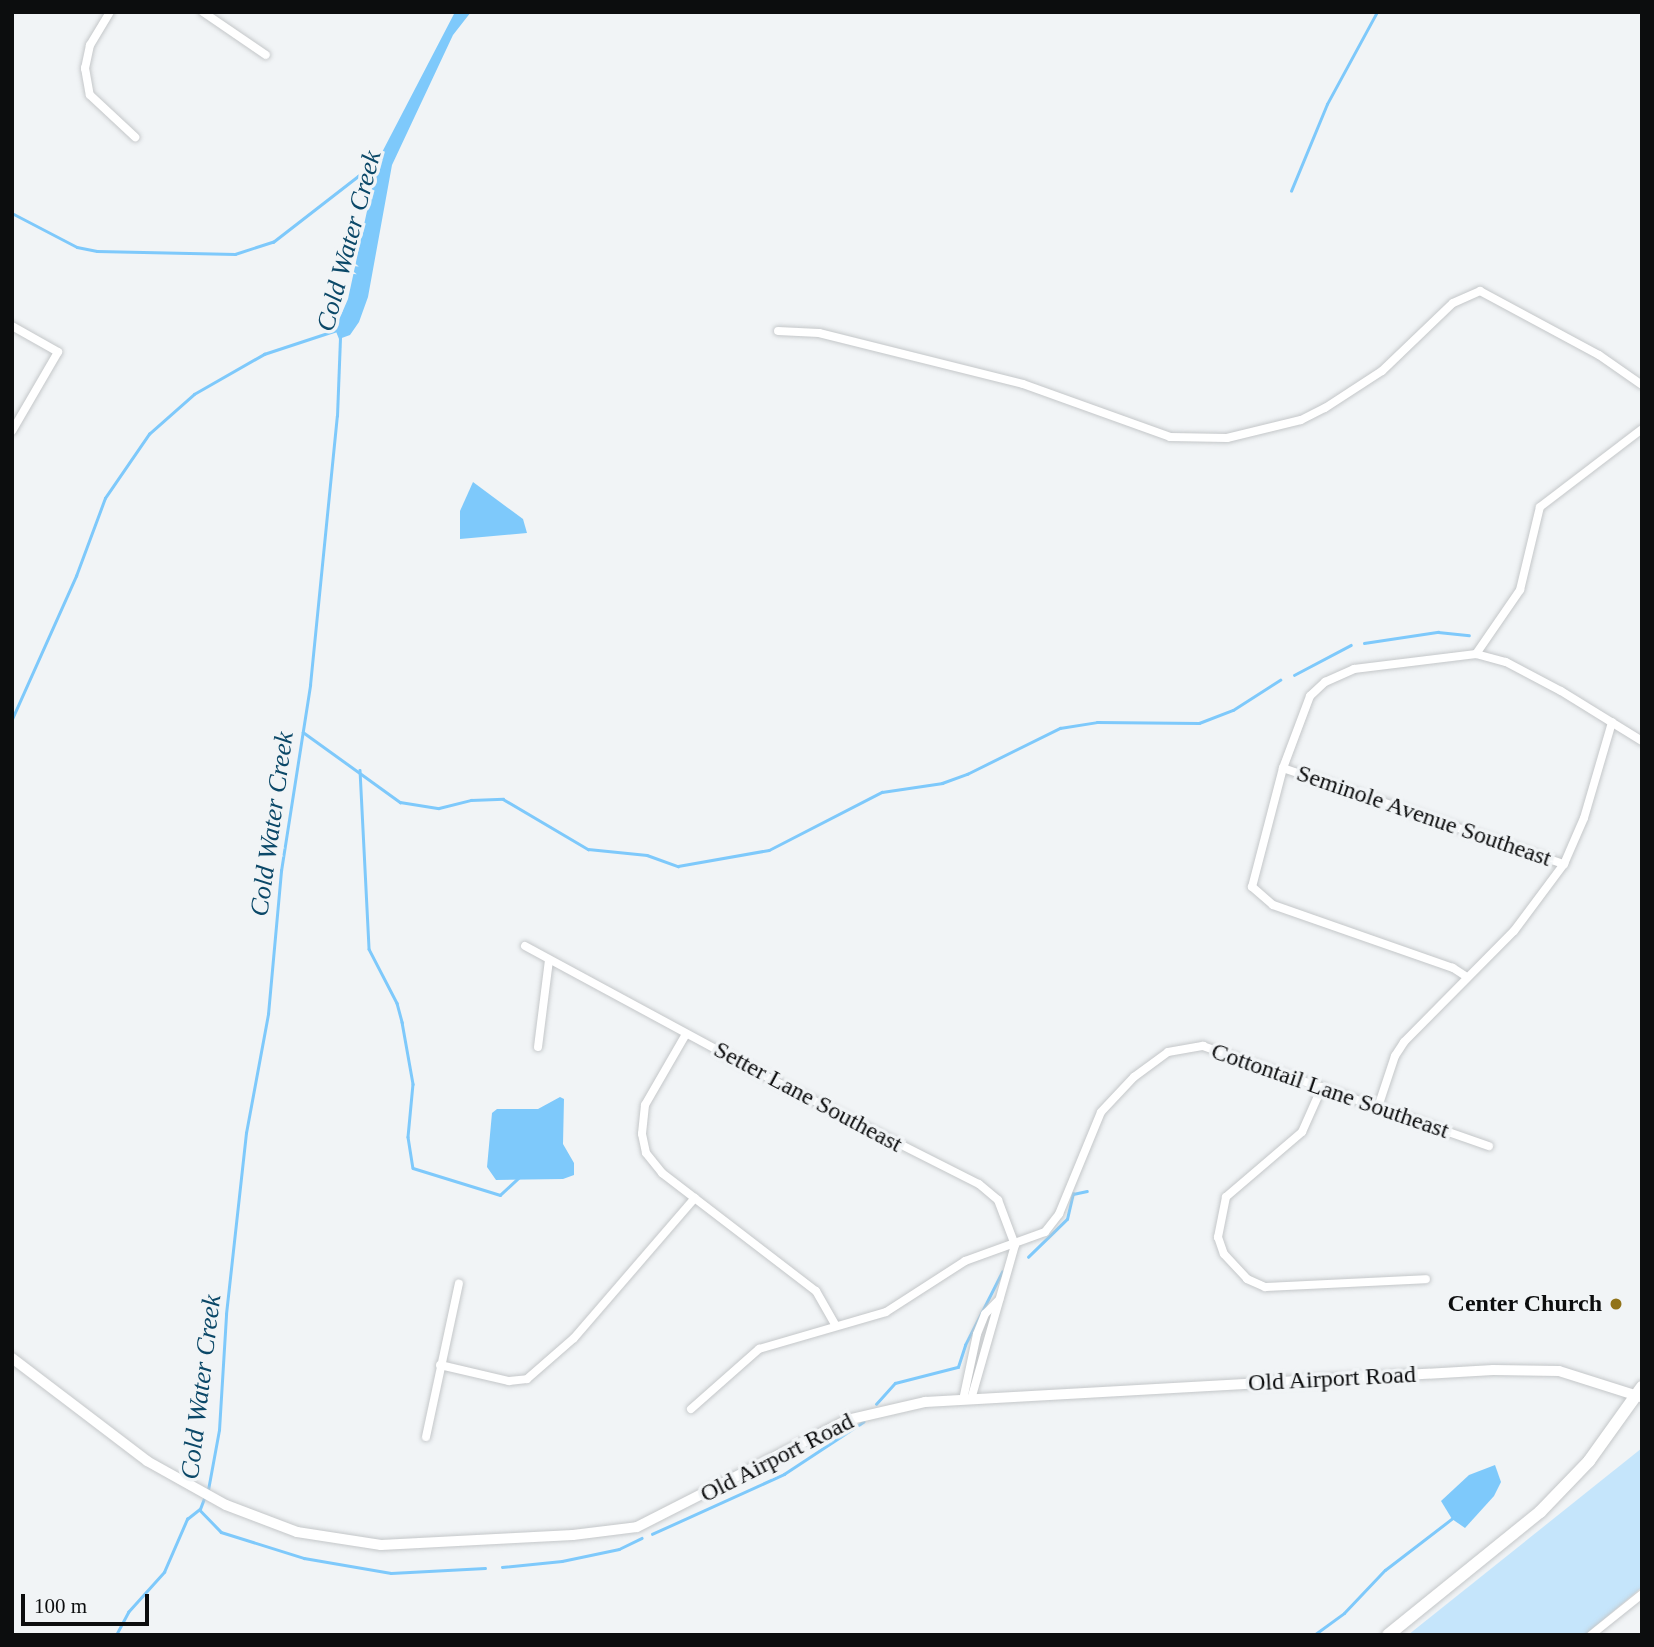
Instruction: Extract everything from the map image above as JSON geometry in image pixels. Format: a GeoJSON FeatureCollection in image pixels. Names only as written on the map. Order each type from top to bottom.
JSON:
{"type":"FeatureCollection","features":[{"type":"Feature","properties":{"kind":"main road"},"geometry":{"type":"LineString","coordinates":[[1388,1635],[1540,1512],[1590,1461],[1640,1393]]}},
{"type":"Feature","properties":{"kind":"street"},"geometry":{"type":"LineString","coordinates":[[110,12],[90,45],[85,68],[90,95],[135,136]]}},
{"type":"Feature","properties":{"kind":"street"},"geometry":{"type":"LineString","coordinates":[[203,12],[266,55]]}},
{"type":"Feature","properties":{"kind":"street"},"geometry":{"type":"LineString","coordinates":[[778,331],[819,333],[1023,384],[1170,437],[1227,438],[1301,420],[1325,408],[1382,371],[1453,303],[1480,291],[1600,355],[1642,386]]}},
{"type":"Feature","properties":{"kind":"street"},"geometry":{"type":"LineString","coordinates":[[12,326],[58,352],[12,431]]}},
{"type":"Feature","properties":{"kind":"street"},"geometry":{"type":"LineString","coordinates":[[1476,654],[1520,590],[1540,507],[1642,429]]}},
{"type":"Feature","properties":{"kind":"street"},"geometry":{"type":"LineString","coordinates":[[1467,978],[1453,968],[1273,905],[1252,887],[1253,869],[1304,703],[1325,682],[1364,667],[1476,654],[1506,662],[1642,741]]}},
{"type":"Feature","properties":{"kind":"street"},"geometry":{"type":"LineString","coordinates":[[1378,1107],[1395,1056],[1514,931],[1564,864],[1584,818],[1612,722]]}},
{"type":"Feature","properties":{"kind":"street","name":"Seminole Avenue Southeast"},"geometry":{"type":"LineString","coordinates":[[1283,768],[1564,864]]}},
{"type":"Feature","properties":{"kind":"street","name":"Setter Lane Southeast"},"geometry":{"type":"LineString","coordinates":[[525,946],[686,1034],[979,1184],[998,1200],[1015,1245]]}},
{"type":"Feature","properties":{"kind":"street"},"geometry":{"type":"LineString","coordinates":[[538,1048],[549,960]]}},
{"type":"Feature","properties":{"kind":"street"},"geometry":{"type":"LineString","coordinates":[[686,1034],[645,1105],[642,1134],[652,1163],[816,1291],[836,1326]]}},
{"type":"Feature","properties":{"kind":"street","name":"Cottontail Lane Southeast"},"geometry":{"type":"LineString","coordinates":[[691,1409],[759,1349],[903,1304],[965,1261],[1015,1245],[1052,1224],[1101,1112],[1135,1077],[1168,1052],[1203,1046],[1489,1146]]}},
{"type":"Feature","properties":{"kind":"street"},"geometry":{"type":"LineString","coordinates":[[1322,1087],[1302,1132],[1226,1197],[1218,1237],[1224,1254],[1247,1279],[1265,1287],[1426,1279]]}},
{"type":"Feature","properties":{"kind":"street"},"geometry":{"type":"LineString","coordinates":[[440,1365],[509,1381],[527,1379],[573,1338],[695,1198]]}},
{"type":"Feature","properties":{"kind":"street"},"geometry":{"type":"LineString","coordinates":[[967,1400],[977,1335],[985,1314],[1001,1298],[1015,1245]]}},
{"type":"Feature","properties":{"kind":"street"},"geometry":{"type":"LineString","coordinates":[[426,1437],[458,1283]]}},
{"type":"Feature","properties":{"kind":"street","name":"Old Airport Road"},"geometry":{"type":"LineString","coordinates":[[12,1358],[146,1461],[226,1505],[297,1532],[381,1545],[616,1532],[665,1515],[847,1420],[925,1402],[1504,1370],[1559,1371],[1640,1393]]}},
{"type":"Feature","properties":{"kind":"street"},"geometry":{"type":"LineString","coordinates":[[1591,1635],[1642,1594]]}},
{"type":"Feature","properties":{"kind":"shaded area"},"geometry":{"type":"Polygon","coordinates":[[[1642,1448],[1642,1587],[1585,1635],[1408,1635],[1642,1448]]]}},
{"type":"Feature","properties":{"kind":"water"},"geometry":{"type":"Polygon","coordinates":[[[455,12],[471,12],[453,35],[392,165],[368,297],[359,322],[350,335],[339,339],[335,329],[348,299],[378,160],[455,12]]]}},
{"type":"Feature","properties":{"kind":"water"},"geometry":{"type":"Polygon","coordinates":[[[473,482],[523,519],[527,533],[460,539],[460,511],[473,482]]]}},
{"type":"Feature","properties":{"kind":"water"},"geometry":{"type":"Polygon","coordinates":[[[560,1097],[564,1099],[563,1144],[574,1163],[574,1175],[563,1179],[496,1180],[487,1167],[492,1113],[497,1109],[538,1109],[560,1097]]]}},
{"type":"Feature","properties":{"kind":"water"},"geometry":{"type":"Polygon","coordinates":[[[1495,1465],[1501,1482],[1494,1496],[1465,1528],[1452,1519],[1441,1501],[1469,1475],[1495,1465]]]}},
{"type":"Feature","properties":{"kind":"waterway"},"geometry":{"type":"LineString","coordinates":[[1291,191],[1327,104],[1377,12]]}},
{"type":"Feature","properties":{"kind":"waterway"},"geometry":{"type":"LineString","coordinates":[[12,213],[77,247],[97,251],[235,254],[273,242],[358,176],[377,173]]}},
{"type":"Feature","properties":{"kind":"waterway"},"geometry":{"type":"LineString","coordinates":[[12,719],[76,576],[105,498],[149,434],[194,394],[264,354],[337,330]]}},
{"type":"Feature","properties":{"kind":"waterway","name":"Cold Water Creek"},"geometry":{"type":"LineString","coordinates":[[208,1490],[219,1430],[226,1314],[246,1133],[268,1014],[281,871],[310,685],[337,416],[340,338]]}},
{"type":"Feature","properties":{"kind":"waterway"},"geometry":{"type":"LineString","coordinates":[[1364,643],[1438,632],[1469,635]]}},
{"type":"Feature","properties":{"kind":"waterway"},"geometry":{"type":"LineString","coordinates":[[1294,675],[1351,645]]}},
{"type":"Feature","properties":{"kind":"waterway"},"geometry":{"type":"LineString","coordinates":[[303,732],[400,802],[439,808],[471,800],[503,799],[588,849],[647,855],[678,866],[769,850],[882,792],[942,783],[967,774],[1060,728],[1097,722],[1199,723],[1233,710],[1280,680]]}},
{"type":"Feature","properties":{"kind":"waterway"},"geometry":{"type":"LineString","coordinates":[[360,770],[369,949],[397,1003],[402,1022],[413,1084],[408,1137],[413,1168],[500,1195],[518,1178]]}},
{"type":"Feature","properties":{"kind":"waterway"},"geometry":{"type":"LineString","coordinates":[[1028,1257],[1067,1219],[1073,1194],[1087,1191]]}},
{"type":"Feature","properties":{"kind":"waterway"},"geometry":{"type":"LineString","coordinates":[[876,1404],[895,1383],[958,1367],[965,1345],[1002,1272]]}},
{"type":"Feature","properties":{"kind":"waterway"},"geometry":{"type":"LineString","coordinates":[[652,1534],[784,1474],[863,1422]]}},
{"type":"Feature","properties":{"kind":"waterway","name":"Cold Water Creek"},"geometry":{"type":"LineString","coordinates":[[116,1635],[128,1612],[164,1572],[187,1519],[200,1509],[205,1496]]}},
{"type":"Feature","properties":{"kind":"waterway"},"geometry":{"type":"LineString","coordinates":[[200,1510],[221,1532],[304,1558],[391,1573],[485,1568]]}},
{"type":"Feature","properties":{"kind":"waterway"},"geometry":{"type":"LineString","coordinates":[[1314,1635],[1344,1613],[1385,1570],[1454,1517]]}},
{"type":"Feature","properties":{"kind":"waterway"},"geometry":{"type":"LineString","coordinates":[[502,1567],[562,1561],[619,1549],[642,1538]]}},
{"type":"Feature","properties":{"kind":"place","name":"Center Church"},"geometry":{"type":"Point","coordinates":[1616,1304]}}]}
